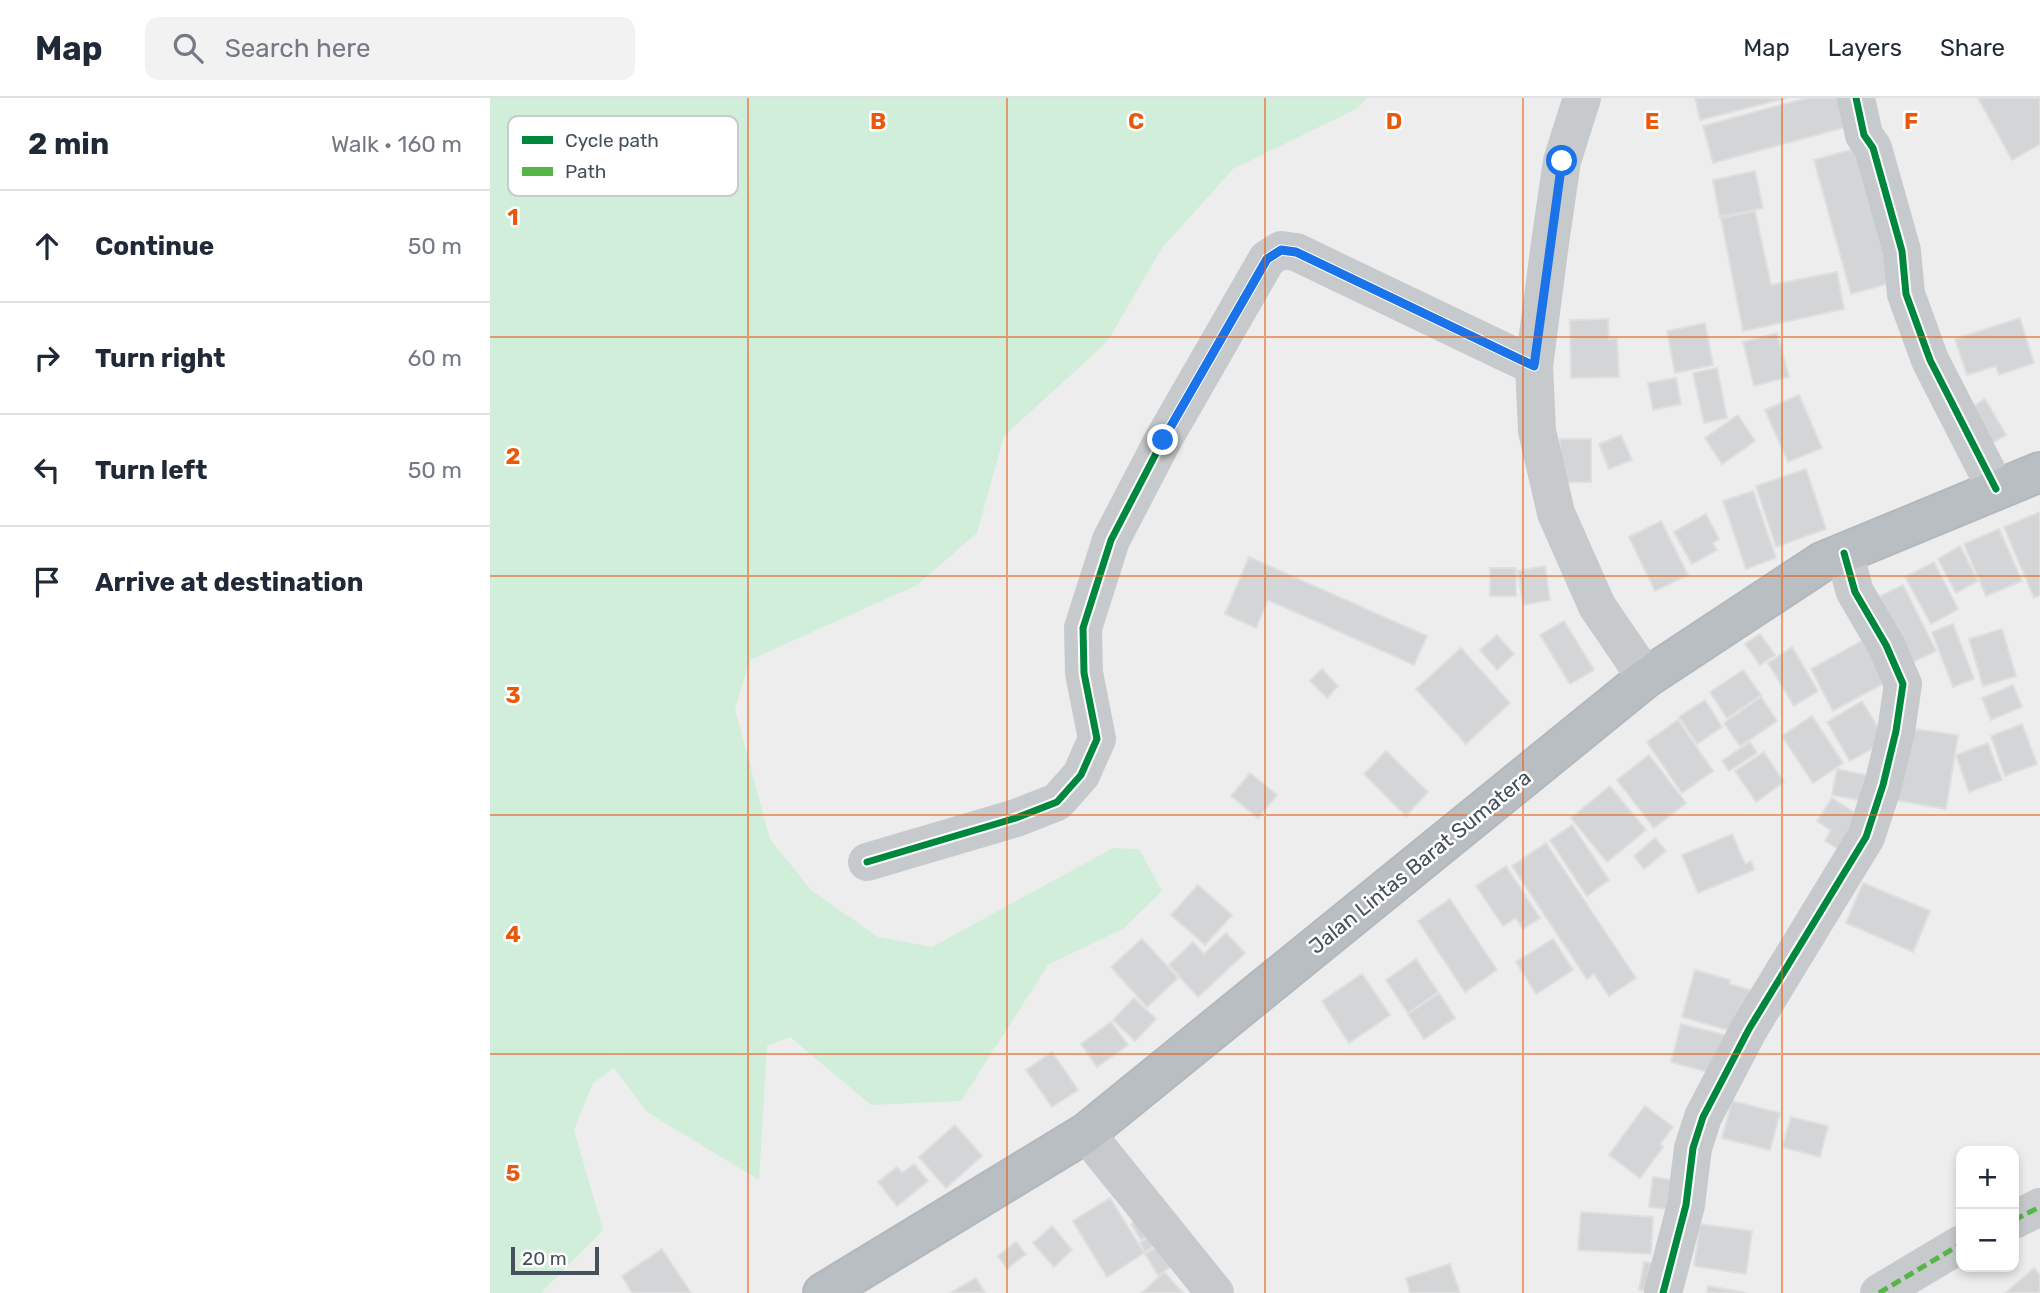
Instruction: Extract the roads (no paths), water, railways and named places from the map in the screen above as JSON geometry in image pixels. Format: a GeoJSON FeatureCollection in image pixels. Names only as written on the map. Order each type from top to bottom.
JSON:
{"type":"FeatureCollection","features":[{"type":"Feature","properties":{"kind":"highway","name":"Jalan Lintas Barat Sumatera"},"geometry":{"type":"LineString","coordinates":[[824,1293],[1086,1133],[1646,678],[1822,562],[2040,472]]}},
{"type":"Feature","properties":{"kind":"street"},"geometry":{"type":"LineString","coordinates":[[1582,98],[1562,161],[1534,366],[1537,431],[1556,513],[1597,606],[1646,678]]}},
{"type":"Feature","properties":{"kind":"street"},"geometry":{"type":"LineString","coordinates":[[1856,98],[1864,135],[1873,148],[1902,251],[1906,294],[1926,349],[1996,489]]}},
{"type":"Feature","properties":{"kind":"street"},"geometry":{"type":"LineString","coordinates":[[867,862],[1016,818],[1056,802],[1081,775],[1097,739],[1084,673],[1083,628],[1111,540],[1163,440],[1267,259],[1281,250],[1296,252],[1534,366]]}},
{"type":"Feature","properties":{"kind":"street"},"geometry":{"type":"LineString","coordinates":[[1663,1293],[1686,1205],[1693,1149],[1703,1117],[1749,1030],[1866,837],[1896,731],[1903,684],[1886,645],[1855,592],[1844,553]]}},
{"type":"Feature","properties":{"kind":"street"},"geometry":{"type":"LineString","coordinates":[[1086,1133],[1215,1293]]}},
{"type":"Feature","properties":{"kind":"street"},"geometry":{"type":"LineString","coordinates":[[2019,1218],[2040,1207]]}},
{"type":"Feature","properties":{"kind":"street"},"geometry":{"type":"LineString","coordinates":[[1879,1293],[1956,1247]]}}]}
